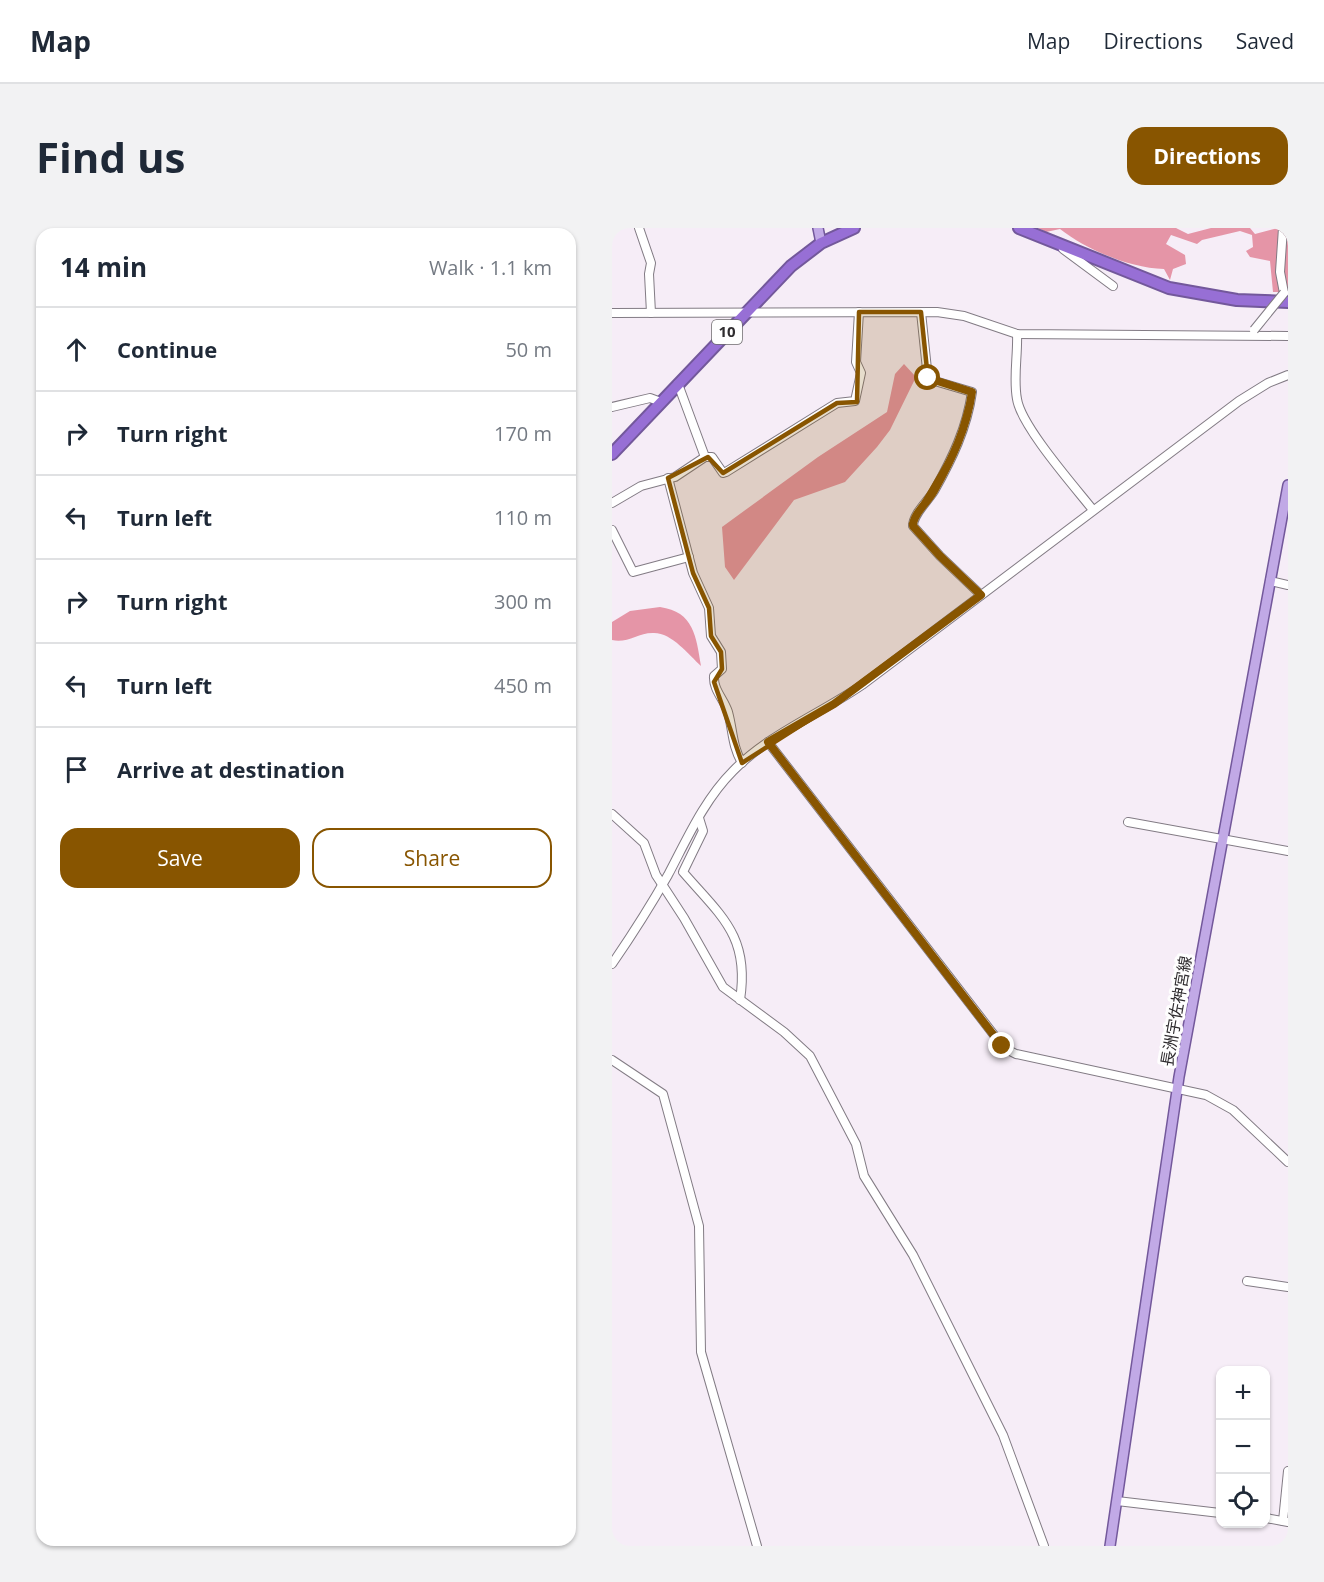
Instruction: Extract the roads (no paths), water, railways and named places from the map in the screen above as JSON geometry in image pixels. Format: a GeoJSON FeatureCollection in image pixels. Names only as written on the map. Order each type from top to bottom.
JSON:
{"type":"FeatureCollection","features":[{"type":"Feature","properties":{"kind":"highway","name":"10"},"geometry":{"type":"LineString","coordinates":[[612,454],[790,266],[821,243],[854,228]]}},
{"type":"Feature","properties":{"kind":"highway"},"geometry":{"type":"LineString","coordinates":[[1027,229],[1169,288],[1236,300],[1286,298]]}},
{"type":"Feature","properties":{"kind":"main road"},"geometry":{"type":"LineString","coordinates":[[818,228],[821,243]]}},
{"type":"Feature","properties":{"kind":"main road","name":"長洲宇佐神宮線"},"geometry":{"type":"LineString","coordinates":[[1110,1546],[1178,1087],[1288,485]]}},
{"type":"Feature","properties":{"kind":"street"},"geometry":{"type":"LineString","coordinates":[[639,228],[651,263],[649,274],[651,313]]}},
{"type":"Feature","properties":{"kind":"street"},"geometry":{"type":"LineString","coordinates":[[1251,333],[1286,298],[1280,272],[1283,228]]}},
{"type":"Feature","properties":{"kind":"street"},"geometry":{"type":"LineString","coordinates":[[1054,242],[1113,286]]}},
{"type":"Feature","properties":{"kind":"street"},"geometry":{"type":"LineString","coordinates":[[612,503],[641,486],[680,475],[705,457],[712,458],[723,473],[726,472],[837,403],[858,398],[861,370],[856,362],[858,312]]}},
{"type":"Feature","properties":{"kind":"street"},"geometry":{"type":"LineString","coordinates":[[612,313],[921,312],[964,316],[1017,334],[1251,333],[1288,336]]}},
{"type":"Feature","properties":{"kind":"street"},"geometry":{"type":"LineString","coordinates":[[921,312],[928,378],[972,392],[967,418],[956,448],[933,493],[914,520],[913,526],[940,556],[981,595]]}},
{"type":"Feature","properties":{"kind":"street"},"geometry":{"type":"LineString","coordinates":[[1017,334],[1016,395],[1018,406],[1043,447],[1093,510]]}},
{"type":"Feature","properties":{"kind":"street"},"geometry":{"type":"LineString","coordinates":[[612,964],[662,885],[718,788],[742,763],[768,742],[834,704],[1239,401],[1268,383],[1288,375]]}},
{"type":"Feature","properties":{"kind":"street"},"geometry":{"type":"LineString","coordinates":[[678,384],[705,457]]}},
{"type":"Feature","properties":{"kind":"street"},"geometry":{"type":"LineString","coordinates":[[612,406],[650,398],[661,402]]}},
{"type":"Feature","properties":{"kind":"street"},"geometry":{"type":"LineString","coordinates":[[668,478],[689,557],[710,608],[711,636],[723,659],[722,669],[714,676],[714,682],[728,711],[733,744],[742,763]]}},
{"type":"Feature","properties":{"kind":"street"},"geometry":{"type":"LineString","coordinates":[[612,530],[633,572],[689,557]]}},
{"type":"Feature","properties":{"kind":"street"},"geometry":{"type":"LineString","coordinates":[[1270,581],[1288,585]]}},
{"type":"Feature","properties":{"kind":"street"},"geometry":{"type":"LineString","coordinates":[[768,742],[1004,1048],[1016,1054],[1199,1092],[1225,1104],[1288,1162]]}},
{"type":"Feature","properties":{"kind":"street"},"geometry":{"type":"LineString","coordinates":[[612,814],[644,843],[662,885],[684,918],[720,983],[792,1038],[810,1056],[856,1144],[864,1176],[913,1255],[1003,1435],[1044,1546]]}},
{"type":"Feature","properties":{"kind":"street"},"geometry":{"type":"LineString","coordinates":[[699,818],[703,831],[683,872],[719,913],[738,943],[742,963],[740,1000]]}},
{"type":"Feature","properties":{"kind":"street"},"geometry":{"type":"LineString","coordinates":[[1128,822],[1288,850]]}},
{"type":"Feature","properties":{"kind":"street"},"geometry":{"type":"LineString","coordinates":[[612,1060],[663,1094],[699,1226],[701,1352],[757,1546]]}},
{"type":"Feature","properties":{"kind":"street"},"geometry":{"type":"LineString","coordinates":[[1247,1281],[1288,1287]]}},
{"type":"Feature","properties":{"kind":"street"},"geometry":{"type":"LineString","coordinates":[[1270,1519],[1285,1522],[1288,1471]]}},
{"type":"Feature","properties":{"kind":"street"},"geometry":{"type":"LineString","coordinates":[[1117,1501],[1216,1512]]}}]}
